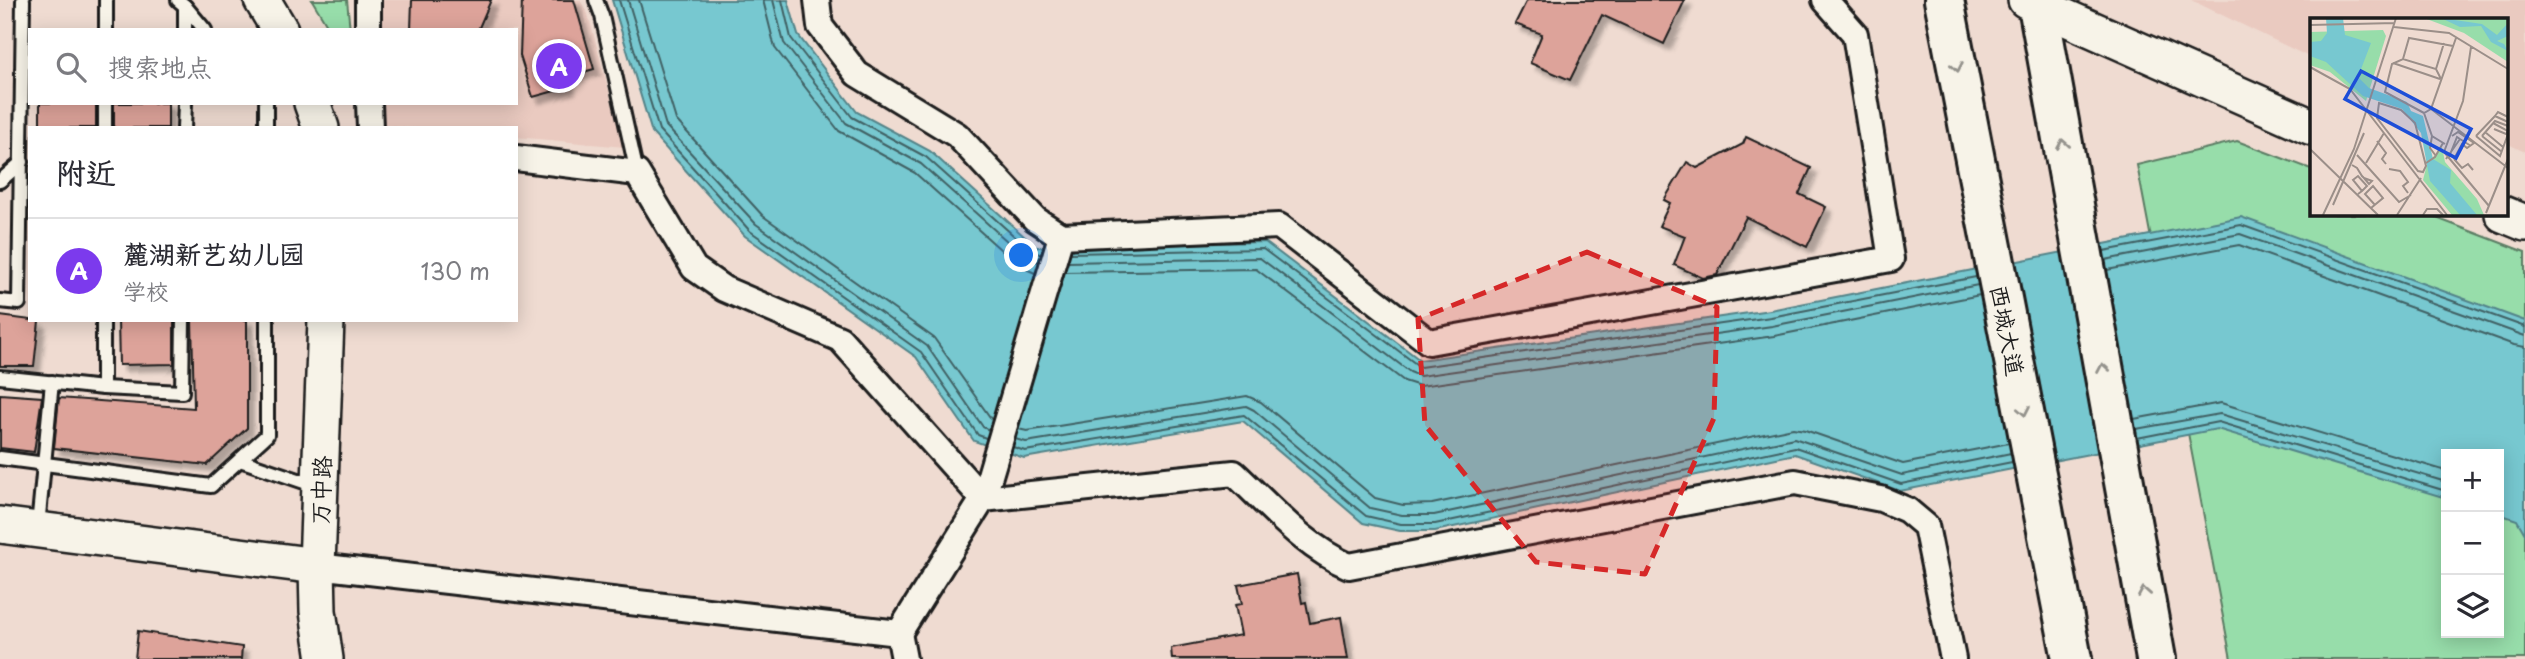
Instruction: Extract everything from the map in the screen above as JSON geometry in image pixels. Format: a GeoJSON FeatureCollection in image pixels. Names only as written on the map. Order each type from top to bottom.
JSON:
{"type":"FeatureCollection","features":[{"type":"Feature","properties":{"kind":"highway","name":"西城大道"},"geometry":{"type":"LineString","coordinates":[[1944,0],[2072,659]]}},
{"type":"Feature","properties":{"kind":"highway"},"geometry":{"type":"LineString","coordinates":[[2034,1],[2156,659]]}},
{"type":"Feature","properties":{"kind":"street"},"geometry":{"type":"LineString","coordinates":[[262,0],[279,28]]}},
{"type":"Feature","properties":{"kind":"street"},"geometry":{"type":"LineString","coordinates":[[368,0],[368,28]]}},
{"type":"Feature","properties":{"kind":"street"},"geometry":{"type":"LineString","coordinates":[[817,0],[820,26],[857,74],[957,135],[1035,219],[1061,236],[1279,226],[1429,342],[1891,258],[1855,34],[1825,0]]}},
{"type":"Feature","properties":{"kind":"street"},"geometry":{"type":"LineString","coordinates":[[2034,1],[2310,126]]}},
{"type":"Feature","properties":{"kind":"street"},"geometry":{"type":"LineString","coordinates":[[314,105],[320,126]]}},
{"type":"Feature","properties":{"kind":"street"},"geometry":{"type":"LineString","coordinates":[[369,105],[370,126]]}},
{"type":"Feature","properties":{"kind":"street"},"geometry":{"type":"LineString","coordinates":[[518,158],[637,173],[694,268],[724,289],[840,339],[983,499]]}},
{"type":"Feature","properties":{"kind":"street"},"geometry":{"type":"LineString","coordinates":[[2505,215],[2525,223]]}},
{"type":"Feature","properties":{"kind":"street"},"geometry":{"type":"LineString","coordinates":[[904,659],[900,633],[983,499],[1061,236]]}},
{"type":"Feature","properties":{"kind":"street","name":"万中路"},"geometry":{"type":"LineString","coordinates":[[325,659],[318,611],[317,566],[326,322]]}},
{"type":"Feature","properties":{"kind":"street"},"geometry":{"type":"LineString","coordinates":[[983,499],[1234,473],[1312,545],[1329,558],[1349,566],[1795,482],[1881,499],[1908,510],[1926,526],[1953,659]]}},
{"type":"Feature","properties":{"kind":"street"},"geometry":{"type":"LineString","coordinates":[[0,525],[317,566],[900,633]]}},
{"type":"Feature","properties":{"kind":"lane"},"geometry":{"type":"LineString","coordinates":[[0,300],[19,303],[23,0]]}},
{"type":"Feature","properties":{"kind":"lane"},"geometry":{"type":"LineString","coordinates":[[106,0],[106,28]]}},
{"type":"Feature","properties":{"kind":"lane"},"geometry":{"type":"LineString","coordinates":[[596,0],[602,16],[637,173]]}},
{"type":"Feature","properties":{"kind":"lane"},"geometry":{"type":"LineString","coordinates":[[182,3],[185,28]]}},
{"type":"Feature","properties":{"kind":"lane"},"geometry":{"type":"LineString","coordinates":[[182,3],[203,28]]}},
{"type":"Feature","properties":{"kind":"lane"},"geometry":{"type":"LineString","coordinates":[[105,105],[105,126]]}},
{"type":"Feature","properties":{"kind":"lane"},"geometry":{"type":"LineString","coordinates":[[184,126],[185,105]]}},
{"type":"Feature","properties":{"kind":"lane"},"geometry":{"type":"LineString","coordinates":[[266,105],[266,126]]}},
{"type":"Feature","properties":{"kind":"lane"},"geometry":{"type":"LineString","coordinates":[[0,181],[22,162]]}},
{"type":"Feature","properties":{"kind":"lane"},"geometry":{"type":"LineString","coordinates":[[103,322],[103,388]]}},
{"type":"Feature","properties":{"kind":"lane"},"geometry":{"type":"LineString","coordinates":[[0,377],[103,388],[182,392],[183,322]]}},
{"type":"Feature","properties":{"kind":"lane"},"geometry":{"type":"LineString","coordinates":[[0,458],[212,485],[267,435],[267,322]]}},
{"type":"Feature","properties":{"kind":"lane"},"geometry":{"type":"LineString","coordinates":[[38,530],[52,382]]}},
{"type":"Feature","properties":{"kind":"lane"},"geometry":{"type":"LineString","coordinates":[[240,460],[320,487]]}},
{"type":"Feature","properties":{"kind":"highlighted area"},"geometry":{"type":"Polygon","coordinates":[[[1587,252],[1717,307],[1714,418],[1645,574],[1536,562],[1425,425],[1418,319],[1587,252]]]}},
{"type":"Feature","properties":{"kind":"shaded area"},"geometry":{"type":"Polygon","coordinates":[[[383,0],[580,0],[588,14],[624,147],[518,137],[518,126],[383,125],[383,105],[518,105],[518,28],[383,28],[383,0]]]}},
{"type":"Feature","properties":{"kind":"shaded area"},"geometry":{"type":"Polygon","coordinates":[[[2191,0],[2525,0],[2525,152],[2508,144],[2508,18],[2310,18],[2310,58],[2191,0]]]}},
{"type":"Feature","properties":{"kind":"green space"},"geometry":{"type":"Polygon","coordinates":[[[312,0],[347,0],[350,28],[329,28],[312,0]]]}},
{"type":"Feature","properties":{"kind":"green space"},"geometry":{"type":"Polygon","coordinates":[[[2237,141],[2310,169],[2310,215],[2429,215],[2525,252],[2525,659],[2231,659],[2137,165],[2237,141]]]}},
{"type":"Feature","properties":{"kind":"water"},"geometry":{"type":"Polygon","coordinates":[[[612,0],[788,0],[798,35],[857,112],[930,151],[1036,247],[1265,242],[1420,360],[1770,310],[2241,217],[2525,321],[2525,534],[2517,520],[2504,516],[2504,449],[2441,449],[2441,496],[2217,429],[1900,491],[1795,454],[1435,531],[1400,531],[1363,523],[1243,421],[1024,458],[974,441],[916,357],[745,236],[652,133],[612,0]]]}},
{"type":"Feature","properties":{"kind":"building"},"geometry":{"type":"Polygon","coordinates":[[[412,0],[491,0],[479,28],[411,28],[412,0]]]}},
{"type":"Feature","properties":{"kind":"building"},"geometry":{"type":"Polygon","coordinates":[[[522,0],[574,0],[594,69],[566,77],[569,87],[533,97],[520,56],[522,0]]]}},
{"type":"Feature","properties":{"kind":"building"},"geometry":{"type":"Polygon","coordinates":[[[1527,0],[1685,0],[1664,44],[1602,15],[1570,80],[1530,63],[1542,34],[1515,24],[1527,0]]]}},
{"type":"Feature","properties":{"kind":"building"},"geometry":{"type":"Polygon","coordinates":[[[40,105],[96,105],[96,126],[40,126],[40,105]]]}},
{"type":"Feature","properties":{"kind":"building"},"geometry":{"type":"Polygon","coordinates":[[[114,105],[168,105],[168,126],[114,126],[114,105]]]}},
{"type":"Feature","properties":{"kind":"building"},"geometry":{"type":"Polygon","coordinates":[[[1746,137],[1811,168],[1799,194],[1826,207],[1807,247],[1746,217],[1717,275],[1703,278],[1674,265],[1685,236],[1659,226],[1670,203],[1664,200],[1687,162],[1697,168],[1743,144],[1746,137]]]}},
{"type":"Feature","properties":{"kind":"building"},"geometry":{"type":"Polygon","coordinates":[[[0,316],[39,322],[34,366],[0,366],[0,316]]]}},
{"type":"Feature","properties":{"kind":"building"},"geometry":{"type":"Polygon","coordinates":[[[118,322],[174,322],[174,364],[119,365],[118,322]]]}},
{"type":"Feature","properties":{"kind":"building"},"geometry":{"type":"Polygon","coordinates":[[[192,322],[247,322],[247,428],[207,465],[54,448],[59,398],[194,408],[192,322]]]}},
{"type":"Feature","properties":{"kind":"building"},"geometry":{"type":"Polygon","coordinates":[[[0,394],[42,397],[34,452],[0,448],[0,394]]]}},
{"type":"Feature","properties":{"kind":"building"},"geometry":{"type":"Polygon","coordinates":[[[1297,574],[1302,603],[1306,602],[1310,623],[1341,617],[1348,659],[1172,659],[1171,648],[1241,635],[1235,605],[1242,604],[1238,585],[1297,574]]]}},
{"type":"Feature","properties":{"kind":"building"},"geometry":{"type":"Polygon","coordinates":[[[138,631],[242,647],[241,659],[135,659],[138,631]]]}},
{"type":"Feature","properties":{"kind":"place","name":"麓湖新艺幼儿园"},"geometry":{"type":"Point","coordinates":[559,66]}}]}
